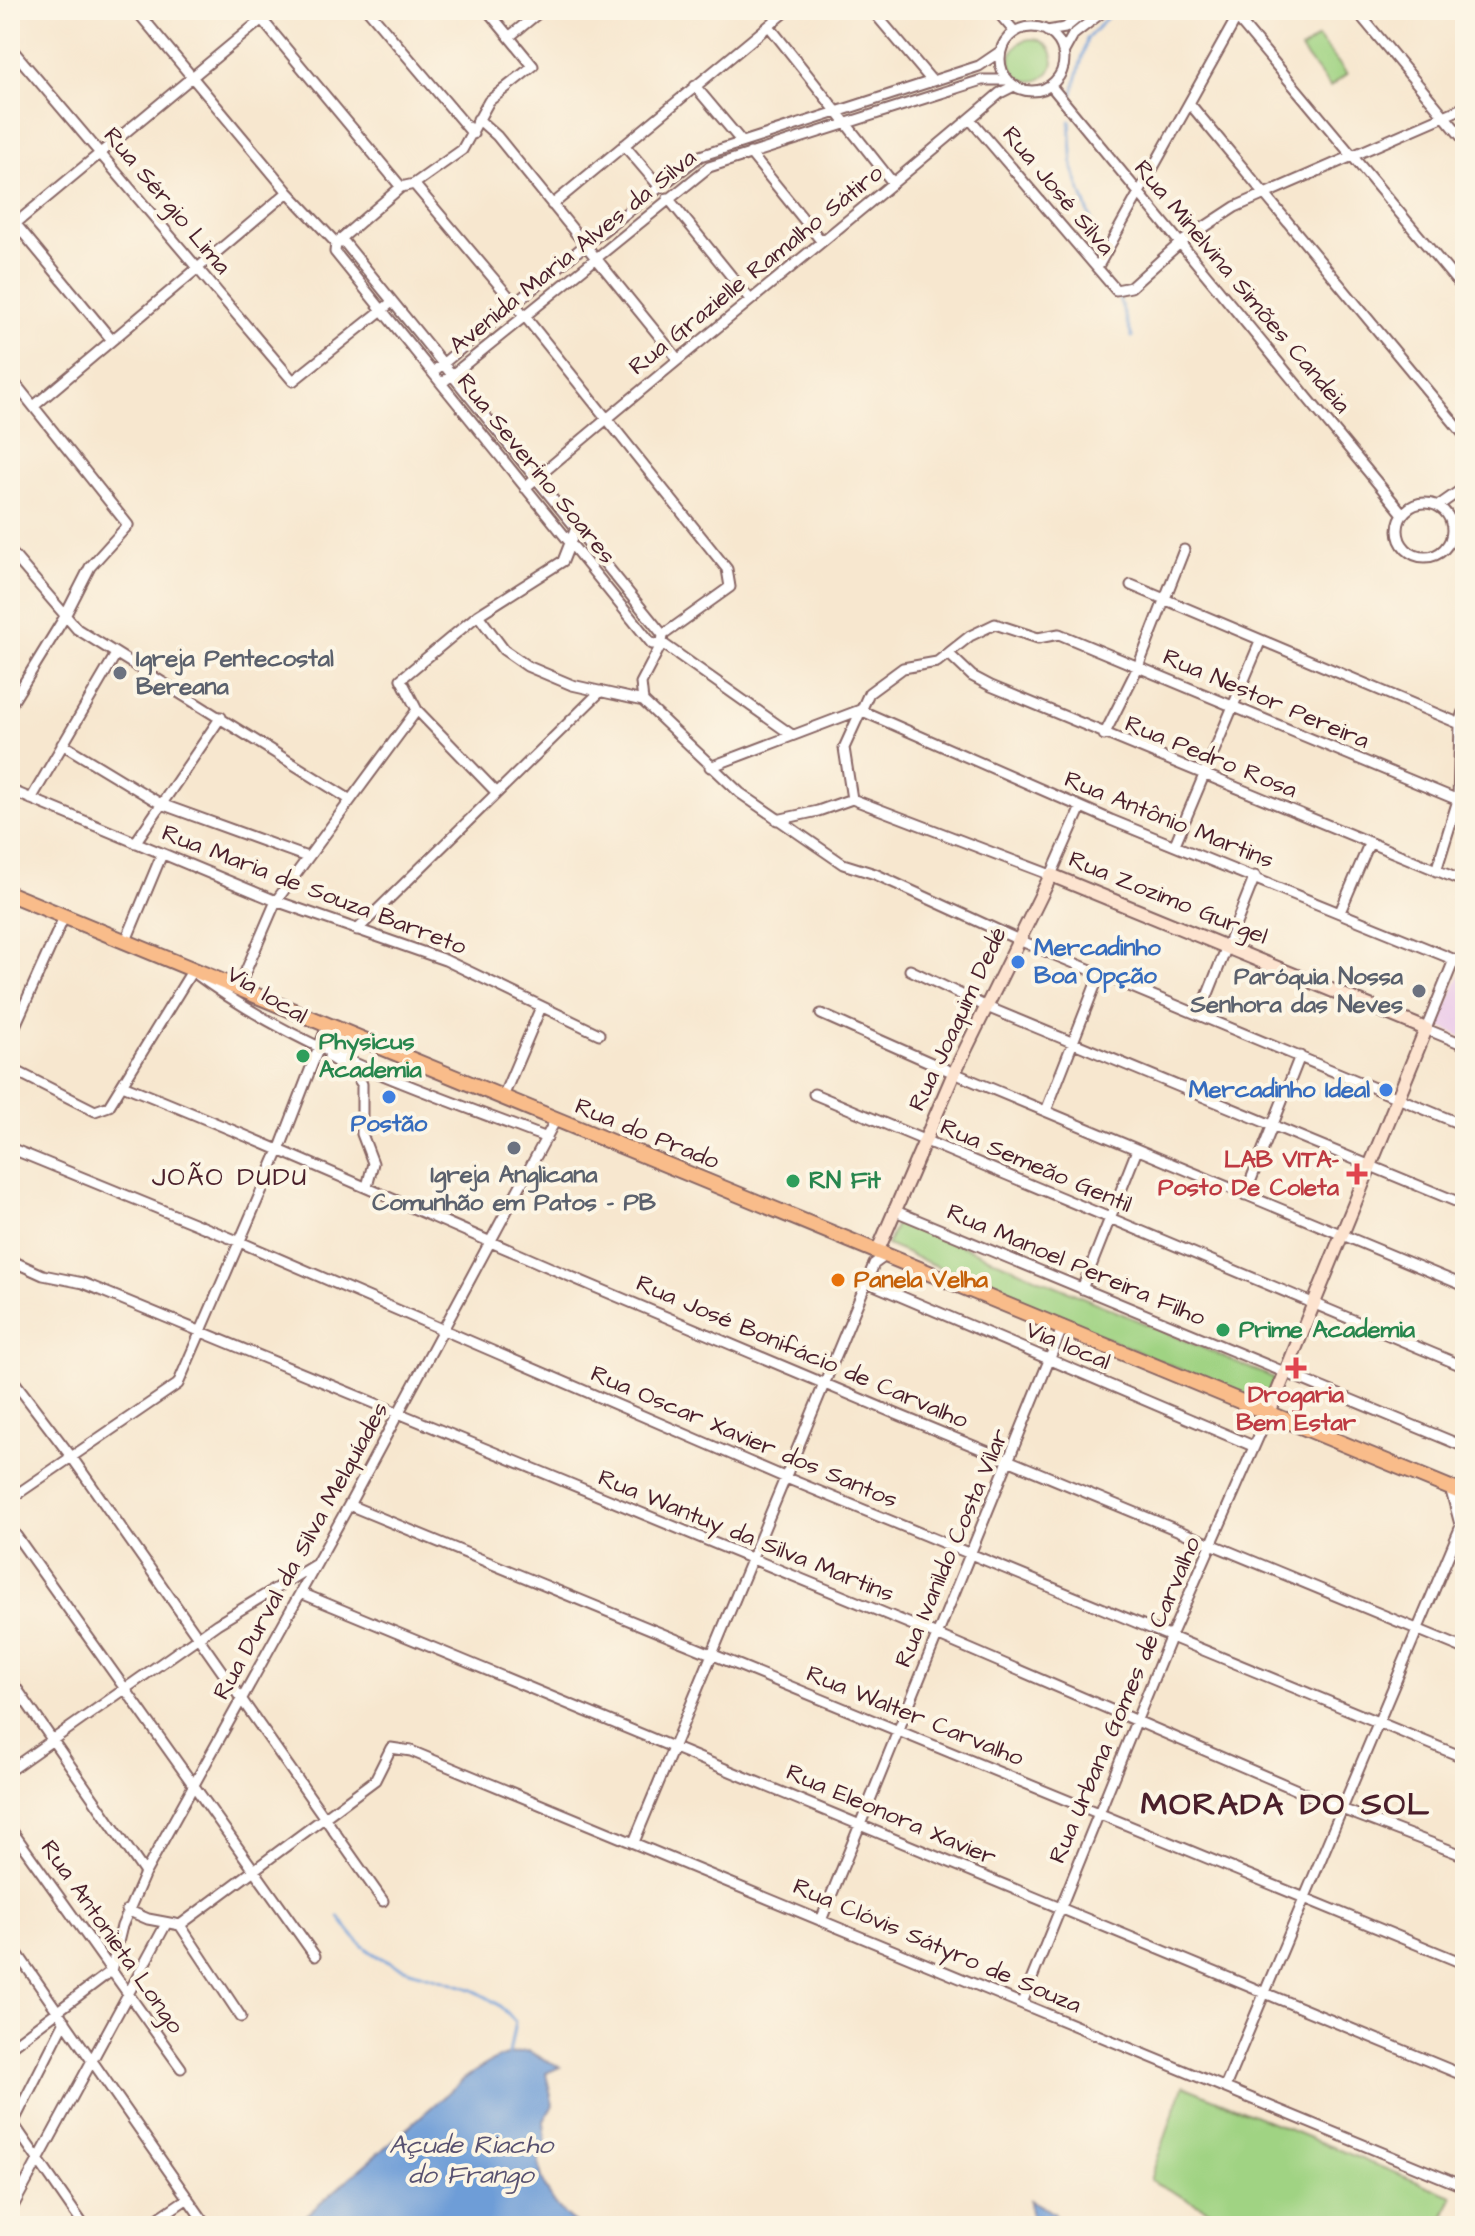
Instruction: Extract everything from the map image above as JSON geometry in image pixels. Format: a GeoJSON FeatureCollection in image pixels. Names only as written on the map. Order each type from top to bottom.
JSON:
{"type":"FeatureCollection","features":[{"type":"Feature","properties":{"kind":"main road","name":"Rua do Prado"},"geometry":{"type":"LineString","coordinates":[[10,894],[1465,1494]]}},
{"type":"Feature","properties":{"kind":"street","name":"Rua Severino Soares"},"geometry":{"type":"LineString","coordinates":[[136,10],[288,192],[336,243],[345,243],[576,528],[659,641]]}},
{"type":"Feature","properties":{"kind":"street"},"geometry":{"type":"LineString","coordinates":[[254,10],[401,187]]}},
{"type":"Feature","properties":{"kind":"street"},"geometry":{"type":"LineString","coordinates":[[111,339],[12,223],[101,154],[273,10]]}},
{"type":"Feature","properties":{"kind":"street"},"geometry":{"type":"LineString","coordinates":[[368,10],[473,134]]}},
{"type":"Feature","properties":{"kind":"street"},"geometry":{"type":"LineString","coordinates":[[336,243],[401,187],[414,184],[462,150],[489,101],[533,66],[487,10]]}},
{"type":"Feature","properties":{"kind":"street"},"geometry":{"type":"LineString","coordinates":[[509,37],[542,10]]}},
{"type":"Feature","properties":{"kind":"street"},"geometry":{"type":"LineString","coordinates":[[552,205],[788,10]]}},
{"type":"Feature","properties":{"kind":"street"},"geometry":{"type":"LineString","coordinates":[[872,10],[932,81]]}},
{"type":"Feature","properties":{"kind":"street"},"geometry":{"type":"LineString","coordinates":[[996,10],[1015,32]]}},
{"type":"Feature","properties":{"kind":"street"},"geometry":{"type":"LineString","coordinates":[[1047,31],[1065,28],[1087,10]]}},
{"type":"Feature","properties":{"kind":"street"},"geometry":{"type":"LineString","coordinates":[[1063,53],[1057,40],[1047,31],[1034,27],[1015,32],[1001,51],[1001,69],[1011,83],[1035,91],[1051,86],[1061,73],[1063,53],[1073,35],[1105,10]]}},
{"type":"Feature","properties":{"kind":"street"},"geometry":{"type":"LineString","coordinates":[[1356,10],[1465,141]]}},
{"type":"Feature","properties":{"kind":"street"},"geometry":{"type":"LineString","coordinates":[[1097,268],[1239,14],[1465,291]]}},
{"type":"Feature","properties":{"kind":"street"},"geometry":{"type":"LineString","coordinates":[[769,26],[893,183]]}},
{"type":"Feature","properties":{"kind":"street","name":"Rua Sérgio Lima"},"geometry":{"type":"LineString","coordinates":[[10,47],[293,381],[381,309]]}},
{"type":"Feature","properties":{"kind":"street","name":"Avenida Maria Alves da Silva"},"geometry":{"type":"LineString","coordinates":[[433,372],[585,245],[700,156],[979,66],[1001,51]]}},
{"type":"Feature","properties":{"kind":"street","name":"Avenida Maria Alves da Silva"},"geometry":{"type":"LineString","coordinates":[[442,383],[709,167],[982,80],[1011,83]]}},
{"type":"Feature","properties":{"kind":"street","name":"Rua Grazielle Ramalho Sátiro"},"geometry":{"type":"LineString","coordinates":[[525,488],[749,298],[822,242],[1011,83]]}},
{"type":"Feature","properties":{"kind":"street"},"geometry":{"type":"LineString","coordinates":[[695,86],[742,142]]}},
{"type":"Feature","properties":{"kind":"street","name":"Rua Minelvina Simões Candeia"},"geometry":{"type":"LineString","coordinates":[[1051,86],[1139,197],[1403,514]]}},
{"type":"Feature","properties":{"kind":"street"},"geometry":{"type":"LineString","coordinates":[[1190,104],[1465,436]]}},
{"type":"Feature","properties":{"kind":"street"},"geometry":{"type":"LineString","coordinates":[[1180,243],[1218,217],[1265,194],[1465,107]]}},
{"type":"Feature","properties":{"kind":"street"},"geometry":{"type":"LineString","coordinates":[[478,119],[497,136],[677,358]]}},
{"type":"Feature","properties":{"kind":"street","name":"Rua José Silva"},"geometry":{"type":"LineString","coordinates":[[970,119],[1116,290],[1131,287],[1180,243]]}},
{"type":"Feature","properties":{"kind":"street"},"geometry":{"type":"LineString","coordinates":[[624,145],[659,186]]}},
{"type":"Feature","properties":{"kind":"street"},"geometry":{"type":"LineString","coordinates":[[750,153],[822,242]]}},
{"type":"Feature","properties":{"kind":"street"},"geometry":{"type":"LineString","coordinates":[[414,184],[525,316],[727,569],[730,587],[659,641],[641,683],[643,701]]}},
{"type":"Feature","properties":{"kind":"street"},"geometry":{"type":"LineString","coordinates":[[34,406],[288,192]]}},
{"type":"Feature","properties":{"kind":"street"},"geometry":{"type":"LineString","coordinates":[[668,198],[749,298]]}},
{"type":"Feature","properties":{"kind":"street","name":"Rua Severino Soares"},"geometry":{"type":"LineString","coordinates":[[336,243],[335,252],[525,488],[659,641]]}},
{"type":"Feature","properties":{"kind":"street"},"geometry":{"type":"LineString","coordinates":[[381,309],[392,302]]}},
{"type":"Feature","properties":{"kind":"street"},"geometry":{"type":"LineString","coordinates":[[10,377],[128,525],[90,567],[64,618],[11,700]]}},
{"type":"Feature","properties":{"kind":"street"},"geometry":{"type":"LineString","coordinates":[[1465,487],[1438,506],[1415,505],[1403,514],[1398,536],[1412,554],[1435,555],[1447,546],[1452,528],[1465,512]]}},
{"type":"Feature","properties":{"kind":"street"},"geometry":{"type":"LineString","coordinates":[[1438,506],[1452,528],[1465,538]]}},
{"type":"Feature","properties":{"kind":"street"},"geometry":{"type":"LineString","coordinates":[[496,792],[417,710],[401,679],[478,615],[563,561],[576,528]]}},
{"type":"Feature","properties":{"kind":"street"},"geometry":{"type":"LineString","coordinates":[[1104,735],[1138,667],[1184,550]]}},
{"type":"Feature","properties":{"kind":"street"},"geometry":{"type":"LineString","coordinates":[[10,551],[14,565],[64,618],[116,654],[349,799]]}},
{"type":"Feature","properties":{"kind":"street"},"geometry":{"type":"LineString","coordinates":[[1131,585],[1163,602],[1462,725]]}},
{"type":"Feature","properties":{"kind":"street"},"geometry":{"type":"LineString","coordinates":[[478,615],[504,650],[527,666],[572,685],[643,701],[710,767],[777,820],[843,864],[875,874],[1019,940],[1465,1126]]}},
{"type":"Feature","properties":{"kind":"street","name":"Rua Nestor Pereira"},"geometry":{"type":"LineString","coordinates":[[950,655],[970,636],[995,624],[1038,638],[1059,634],[1458,800]]}},
{"type":"Feature","properties":{"kind":"street"},"geometry":{"type":"LineString","coordinates":[[659,641],[792,735]]}},
{"type":"Feature","properties":{"kind":"street"},"geometry":{"type":"LineString","coordinates":[[1175,844],[1260,642]]}},
{"type":"Feature","properties":{"kind":"street"},"geometry":{"type":"LineString","coordinates":[[31,799],[116,654]]}},
{"type":"Feature","properties":{"kind":"street"},"geometry":{"type":"LineString","coordinates":[[777,820],[852,799],[844,748],[869,693],[903,668],[937,662],[950,655]]}},
{"type":"Feature","properties":{"kind":"street","name":"Rua Pedro Rosa"},"geometry":{"type":"LineString","coordinates":[[950,655],[972,676],[991,686],[1465,882]]}},
{"type":"Feature","properties":{"kind":"street"},"geometry":{"type":"LineString","coordinates":[[357,930],[601,691]]}},
{"type":"Feature","properties":{"kind":"street"},"geometry":{"type":"LineString","coordinates":[[1436,871],[1458,800],[1465,708]]}},
{"type":"Feature","properties":{"kind":"street"},"geometry":{"type":"LineString","coordinates":[[238,989],[276,901],[417,710]]}},
{"type":"Feature","properties":{"kind":"street"},"geometry":{"type":"LineString","coordinates":[[710,767],[860,710]]}},
{"type":"Feature","properties":{"kind":"street","name":"Rua Antônio Martins"},"geometry":{"type":"LineString","coordinates":[[860,710],[1081,807],[1465,964]]}},
{"type":"Feature","properties":{"kind":"street"},"geometry":{"type":"LineString","coordinates":[[135,843],[221,717]]}},
{"type":"Feature","properties":{"kind":"street"},"geometry":{"type":"LineString","coordinates":[[62,744],[161,804],[307,857]]}},
{"type":"Feature","properties":{"kind":"street","name":"Rua Maria de Souza Barreto"},"geometry":{"type":"LineString","coordinates":[[10,790],[276,901],[445,960],[599,1034]]}},
{"type":"Feature","properties":{"kind":"street","name":"Rua Zozimo Gurgel"},"geometry":{"type":"LineString","coordinates":[[852,799],[1051,875],[1465,1045]]}},
{"type":"Feature","properties":{"kind":"street","name":"Rua Joaquim Dedé"},"geometry":{"type":"LineString","coordinates":[[877,1253],[954,1073],[1081,807]]}},
{"type":"Feature","properties":{"kind":"street"},"geometry":{"type":"LineString","coordinates":[[1340,912],[1369,844]]}},
{"type":"Feature","properties":{"kind":"street"},"geometry":{"type":"LineString","coordinates":[[125,943],[162,854]]}},
{"type":"Feature","properties":{"kind":"street"},"geometry":{"type":"LineString","coordinates":[[1200,1014],[1255,876]]}},
{"type":"Feature","properties":{"kind":"street"},"geometry":{"type":"LineString","coordinates":[[10,1037],[64,917]]}},
{"type":"Feature","properties":{"kind":"street"},"geometry":{"type":"LineString","coordinates":[[1269,1413],[1454,960]]}},
{"type":"Feature","properties":{"kind":"street"},"geometry":{"type":"LineString","coordinates":[[910,970],[987,1007],[1465,1205]]}},
{"type":"Feature","properties":{"kind":"street"},"geometry":{"type":"LineString","coordinates":[[10,1068],[95,1111],[109,1106],[125,1086],[192,971]]}},
{"type":"Feature","properties":{"kind":"street","name":"Via local"},"geometry":{"type":"LineString","coordinates":[[192,971],[235,1001],[316,1048],[547,1138]]}},
{"type":"Feature","properties":{"kind":"street"},"geometry":{"type":"LineString","coordinates":[[1046,1111],[1100,973]]}},
{"type":"Feature","properties":{"kind":"street"},"geometry":{"type":"LineString","coordinates":[[502,1099],[541,1007]]}},
{"type":"Feature","properties":{"kind":"street"},"geometry":{"type":"LineString","coordinates":[[821,1014],[954,1073],[1465,1286]]}},
{"type":"Feature","properties":{"kind":"street"},"geometry":{"type":"LineString","coordinates":[[10,1499],[73,1459],[178,1384],[280,1148],[327,1026]]}},
{"type":"Feature","properties":{"kind":"street"},"geometry":{"type":"LineString","coordinates":[[316,1048],[355,1074],[362,1084],[362,1134],[373,1163],[367,1187]]}},
{"type":"Feature","properties":{"kind":"street"},"geometry":{"type":"LineString","coordinates":[[1245,1195],[1300,1056]]}},
{"type":"Feature","properties":{"kind":"street","name":"Rua José Bonifácio de Carvalho"},"geometry":{"type":"LineString","coordinates":[[125,1086],[280,1148],[490,1242],[1211,1547],[1465,1649]]}},
{"type":"Feature","properties":{"kind":"street","name":"Rua Semeão Gentil"},"geometry":{"type":"LineString","coordinates":[[814,1094],[1465,1367]]}},
{"type":"Feature","properties":{"kind":"street","name":"Rua Durval da Silva Melquíades"},"geometry":{"type":"LineString","coordinates":[[111,1971],[127,1910],[145,1873],[242,1702],[555,1121]]}},
{"type":"Feature","properties":{"kind":"street","name":"Rua Oscar Xavier dos Santos"},"geometry":{"type":"LineString","coordinates":[[10,1148],[240,1242],[784,1477],[1465,1758]]}},
{"type":"Feature","properties":{"kind":"street"},"geometry":{"type":"LineString","coordinates":[[1082,1289],[1137,1150]]}},
{"type":"Feature","properties":{"kind":"street","name":"Rua Manoel Pereira Filho"},"geometry":{"type":"LineString","coordinates":[[893,1210],[1465,1447]]}},
{"type":"Feature","properties":{"kind":"street"},"geometry":{"type":"LineString","coordinates":[[634,1842],[877,1253]]}},
{"type":"Feature","properties":{"kind":"street","name":"Rua Wantuy da Silva Martins"},"geometry":{"type":"LineString","coordinates":[[10,1260],[43,1275],[83,1283],[937,1635],[1339,1808],[1465,1856]]}},
{"type":"Feature","properties":{"kind":"street","name":"Via local"},"geometry":{"type":"LineString","coordinates":[[867,1282],[1253,1446]]}},
{"type":"Feature","properties":{"kind":"street","name":"Rua Ivanildo Costa Vilar"},"geometry":{"type":"LineString","coordinates":[[822,1918],[1011,1461],[1063,1326]]}},
{"type":"Feature","properties":{"kind":"street"},"geometry":{"type":"LineString","coordinates":[[10,1376],[73,1459],[196,1639],[383,1901]]}},
{"type":"Feature","properties":{"kind":"street","name":"Rua Urbana Gomes de Carvalho"},"geometry":{"type":"LineString","coordinates":[[1022,2003],[1170,1638],[1269,1413]]}},
{"type":"Feature","properties":{"kind":"street"},"geometry":{"type":"LineString","coordinates":[[1450,1487],[1465,1543]]}},
{"type":"Feature","properties":{"kind":"street","name":"Rua Walter Carvalho"},"geometry":{"type":"LineString","coordinates":[[349,1505],[1465,1964]]}},
{"type":"Feature","properties":{"kind":"street"},"geometry":{"type":"LineString","coordinates":[[1225,2087],[1339,1808],[1461,1526]]}},
{"type":"Feature","properties":{"kind":"street"},"geometry":{"type":"LineString","coordinates":[[10,1527],[315,1956]]}},
{"type":"Feature","properties":{"kind":"street"},"geometry":{"type":"LineString","coordinates":[[10,1770],[196,1639],[316,1564]]}},
{"type":"Feature","properties":{"kind":"street","name":"Rua Eleonora Xavier"},"geometry":{"type":"LineString","coordinates":[[301,1593],[1465,2076]]}},
{"type":"Feature","properties":{"kind":"street"},"geometry":{"type":"LineString","coordinates":[[10,1679],[145,1873]]}},
{"type":"Feature","properties":{"kind":"street","name":"Rua Clóvis Sátyro de Souza"},"geometry":{"type":"LineString","coordinates":[[325,1820],[375,1780],[391,1748],[411,1751],[822,1918],[1465,2187]]}},
{"type":"Feature","properties":{"kind":"street"},"geometry":{"type":"LineString","coordinates":[[127,1910],[166,1924],[180,1925],[325,1820]]}},
{"type":"Feature","properties":{"kind":"street","name":"Rua Antonieta Longo"},"geometry":{"type":"LineString","coordinates":[[10,1828],[181,2068]]}},
{"type":"Feature","properties":{"kind":"street"},"geometry":{"type":"LineString","coordinates":[[10,2212],[166,1924]]}},
{"type":"Feature","properties":{"kind":"street"},"geometry":{"type":"LineString","coordinates":[[180,1925],[241,2017]]}},
{"type":"Feature","properties":{"kind":"street"},"geometry":{"type":"LineString","coordinates":[[10,1943],[207,2226]]}},
{"type":"Feature","properties":{"kind":"street"},"geometry":{"type":"LineString","coordinates":[[10,2047],[62,2016],[111,1971]]}},
{"type":"Feature","properties":{"kind":"street"},"geometry":{"type":"LineString","coordinates":[[62,2016],[11,2124],[84,2226]]}},
{"type":"Feature","properties":{"kind":"street"},"geometry":{"type":"LineString","coordinates":[[147,2226],[188,2198]]}},
{"type":"Feature","properties":{"kind":"shaded area"},"geometry":{"type":"Polygon","coordinates":[[[1462,970],[1465,971],[1465,1038],[1438,1026],[1462,970]]]}},
{"type":"Feature","properties":{"kind":"green space"},"geometry":{"type":"Polygon","coordinates":[[[1318,37],[1347,74],[1330,87],[1301,50],[1318,37]]]}},
{"type":"Feature","properties":{"kind":"green space"},"geometry":{"type":"Polygon","coordinates":[[[1032,39],[1047,45],[1053,60],[1047,75],[1032,81],[1017,75],[1011,60],[1017,45],[1032,39]]]}},
{"type":"Feature","properties":{"kind":"green space"},"geometry":{"type":"Polygon","coordinates":[[[898,1219],[1274,1378],[1264,1405],[887,1245],[898,1219]]]}},
{"type":"Feature","properties":{"kind":"green space"},"geometry":{"type":"Polygon","coordinates":[[[1183,2086],[1452,2196],[1440,2226],[1239,2226],[1150,2180],[1183,2086]]]}},
{"type":"Feature","properties":{"kind":"water","name":"Açude Riacho do Frango"},"geometry":{"type":"Polygon","coordinates":[[[528,2051],[560,2067],[546,2073],[553,2105],[544,2121],[546,2145],[538,2154],[539,2165],[549,2195],[561,2212],[579,2226],[294,2226],[464,2079],[494,2060],[528,2051]]]}},
{"type":"Feature","properties":{"kind":"water"},"geometry":{"type":"Polygon","coordinates":[[[1030,2200],[1054,2213],[1061,2226],[1032,2226],[1030,2200]]]}},
{"type":"Feature","properties":{"kind":"waterway"},"geometry":{"type":"LineString","coordinates":[[1070,104],[1087,39],[1114,10]]}},
{"type":"Feature","properties":{"kind":"waterway"},"geometry":{"type":"LineString","coordinates":[[1070,121],[1073,169],[1094,228]]}},
{"type":"Feature","properties":{"kind":"waterway"},"geometry":{"type":"LineString","coordinates":[[1119,298],[1132,337]]}},
{"type":"Feature","properties":{"kind":"waterway"},"geometry":{"type":"LineString","coordinates":[[339,1917],[363,1946],[381,1958],[463,1986],[500,2006],[515,2022],[509,2054]]}},
{"type":"Feature","properties":{"kind":"place","name":"Igreja Pentecostal Bereana"},"geometry":{"type":"Point","coordinates":[120,673]}},
{"type":"Feature","properties":{"kind":"place","name":"Mercadinho Boa Opção"},"geometry":{"type":"Point","coordinates":[1018,962]}},
{"type":"Feature","properties":{"kind":"place","name":"Paróquia Nossa Senhora das Neves"},"geometry":{"type":"Point","coordinates":[1419,991]}},
{"type":"Feature","properties":{"kind":"place","name":"Physicus Academia"},"geometry":{"type":"Point","coordinates":[303,1056]}},
{"type":"Feature","properties":{"kind":"place","name":"Mercadinho Ideal"},"geometry":{"type":"Point","coordinates":[1386,1090]}},
{"type":"Feature","properties":{"kind":"place","name":"Postão"},"geometry":{"type":"Point","coordinates":[389,1097]}},
{"type":"Feature","properties":{"kind":"place","name":"Igreja Anglicana Comunhão em Patos - PB"},"geometry":{"type":"Point","coordinates":[514,1148]}},
{"type":"Feature","properties":{"kind":"place","name":"LAB VITA- Posto De Coleta"},"geometry":{"type":"Point","coordinates":[1357,1174]}},
{"type":"Feature","properties":{"kind":"place","name":"RN Fit"},"geometry":{"type":"Point","coordinates":[793,1181]}},
{"type":"Feature","properties":{"kind":"place","name":"Panela Velha"},"geometry":{"type":"Point","coordinates":[838,1280]}},
{"type":"Feature","properties":{"kind":"place","name":"Prime Academia"},"geometry":{"type":"Point","coordinates":[1223,1330]}},
{"type":"Feature","properties":{"kind":"place","name":"Drogaria Bem Estar"},"geometry":{"type":"Point","coordinates":[1296,1368]}},
{"type":"Feature","properties":{"kind":"district","name":"JOÃO DUDU"},"geometry":{"type":"Point","coordinates":[230,1177]}},
{"type":"Feature","properties":{"kind":"district","name":"MORADA DO SOL"},"geometry":{"type":"Point","coordinates":[1286,1804]}}]}
